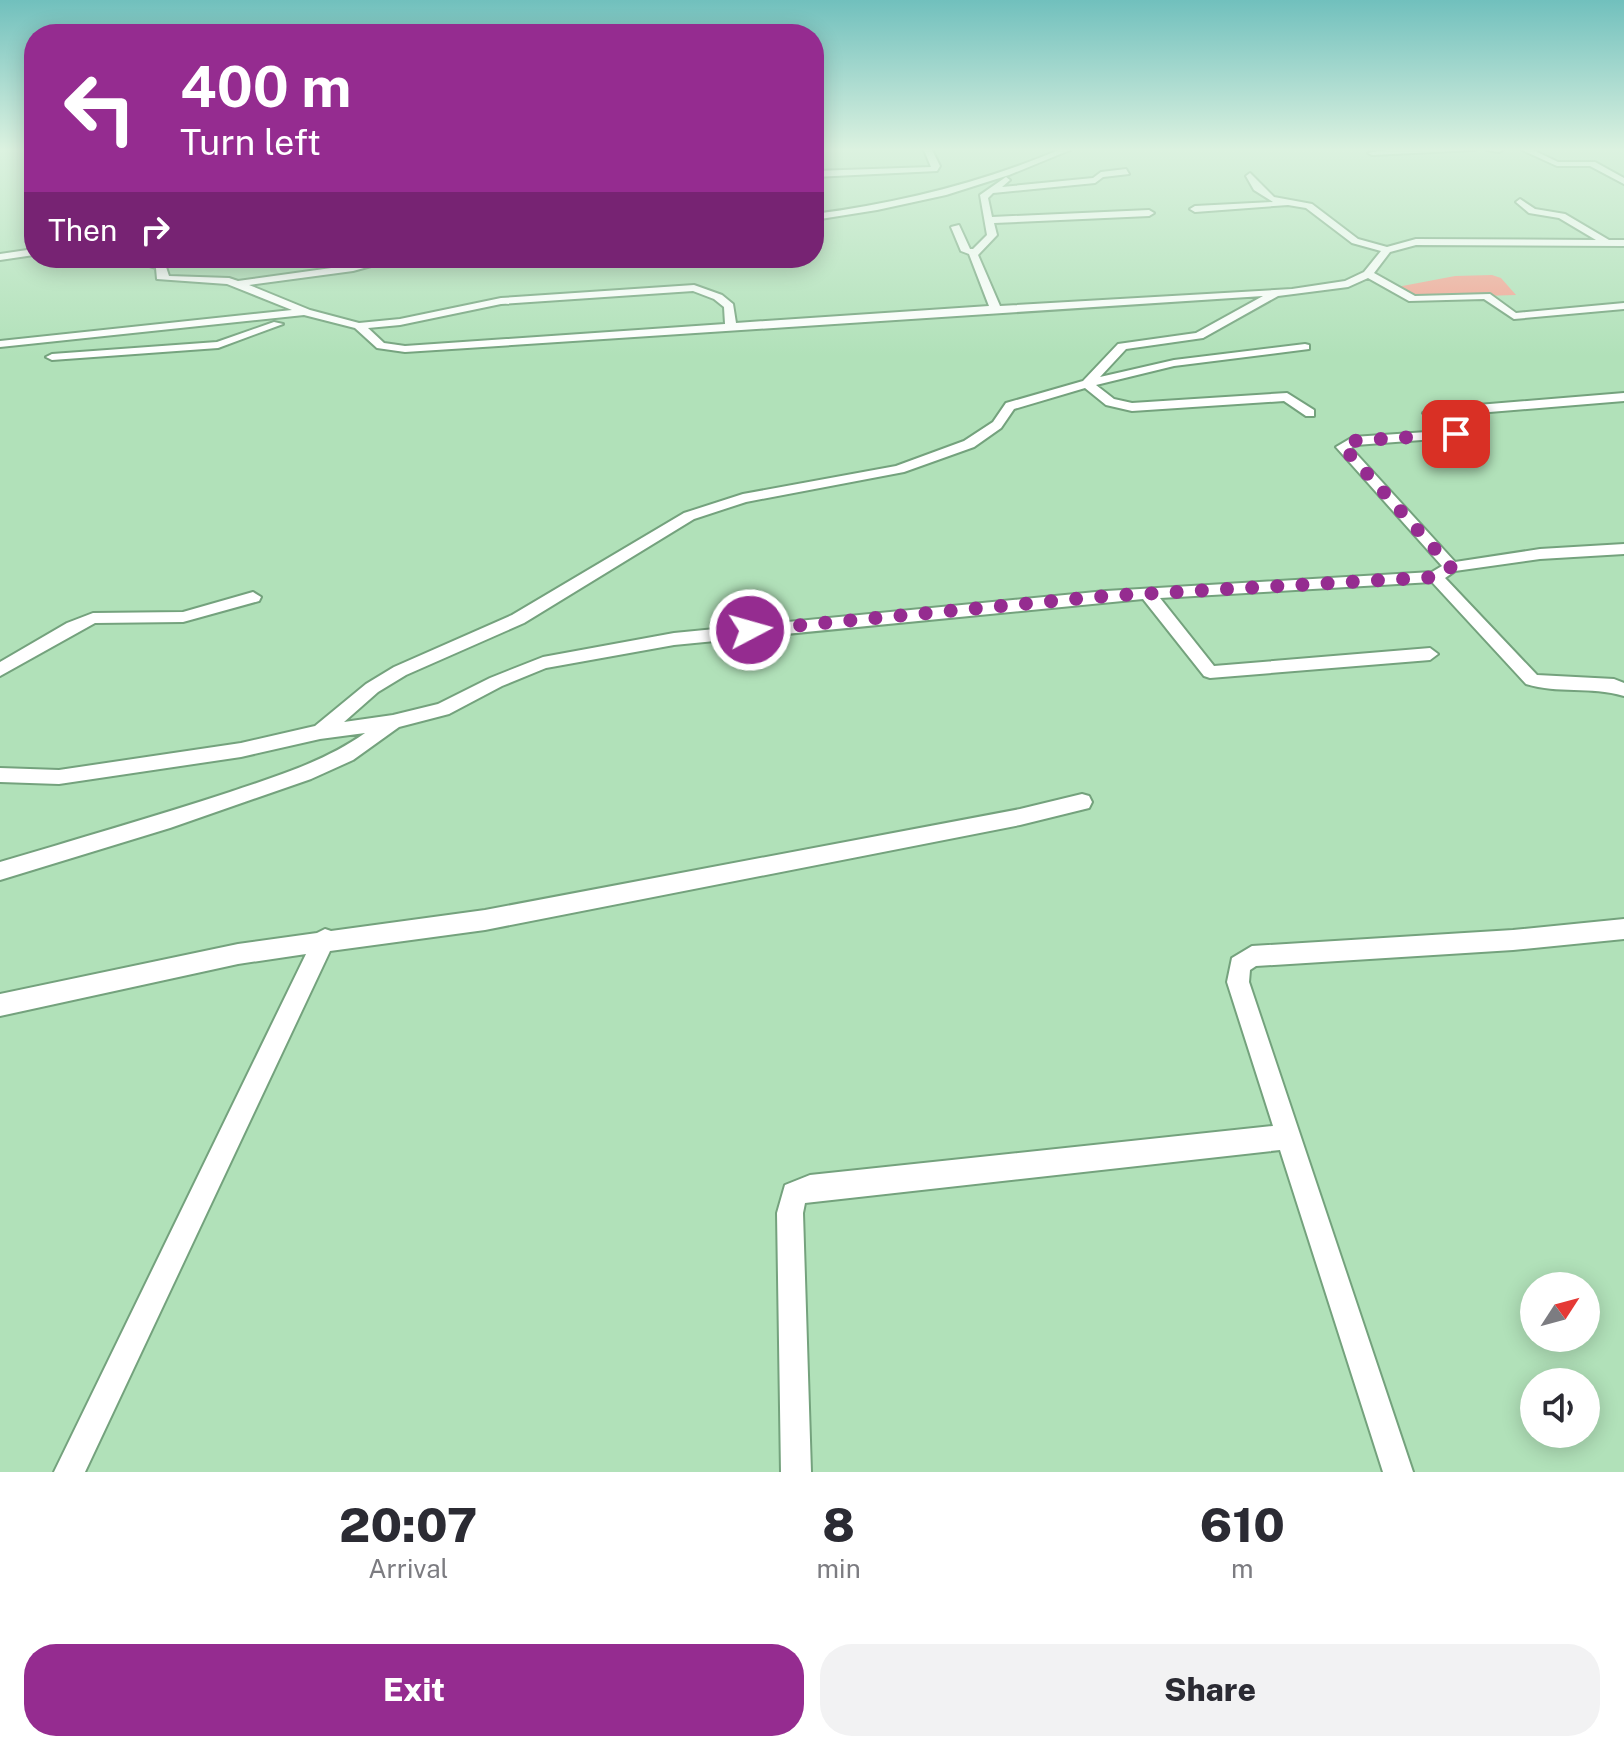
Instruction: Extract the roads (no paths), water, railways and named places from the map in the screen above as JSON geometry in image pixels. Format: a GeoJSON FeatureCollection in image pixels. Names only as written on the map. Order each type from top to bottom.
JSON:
{"type":"FeatureCollection","features":[{"type":"Feature","properties":{"kind":"street"},"geometry":{"type":"LineString","coordinates":[[996,310],[973,258],[974,252],[992,235],[991,220],[1020,219]]}},
{"type":"Feature","properties":{"kind":"street"},"geometry":{"type":"LineString","coordinates":[[1324,219],[1355,241],[1387,250]]}},
{"type":"Feature","properties":{"kind":"street"},"geometry":{"type":"LineString","coordinates":[[1567,219],[1608,243]]}},
{"type":"Feature","properties":{"kind":"street"},"geometry":{"type":"LineString","coordinates":[[956,227],[966,251],[974,252]]}},
{"type":"Feature","properties":{"kind":"street"},"geometry":{"type":"LineString","coordinates":[[359,326],[381,346],[405,349],[731,329],[1274,293],[1348,284],[1368,274],[1387,250],[1403,244],[1437,241],[1624,243]]}},
{"type":"Feature","properties":{"kind":"street"},"geometry":{"type":"LineString","coordinates":[[0,257],[24,253]]}},
{"type":"Feature","properties":{"kind":"street"},"geometry":{"type":"LineString","coordinates":[[161,268],[161,277],[219,279],[306,312],[359,326],[416,319],[501,301],[694,288],[729,306],[731,329]]}},
{"type":"Feature","properties":{"kind":"street"},"geometry":{"type":"LineString","coordinates":[[237,284],[353,268]]}},
{"type":"Feature","properties":{"kind":"street"},"geometry":{"type":"LineString","coordinates":[[1368,274],[1413,299],[1486,296],[1514,316],[1624,306]]}},
{"type":"Feature","properties":{"kind":"street"},"geometry":{"type":"LineString","coordinates":[[1087,384],[1122,346],[1199,336],[1274,293]]}},
{"type":"Feature","properties":{"kind":"street"},"geometry":{"type":"LineString","coordinates":[[0,344],[306,312]]}},
{"type":"Feature","properties":{"kind":"street"},"geometry":{"type":"LineString","coordinates":[[52,357],[218,345],[276,324],[333,319]]}},
{"type":"Feature","properties":{"kind":"street"},"geometry":{"type":"LineString","coordinates":[[320,732],[372,688],[400,671],[518,619],[689,516],[743,498],[857,478],[910,465],[986,435],[1010,406],[1087,384],[1158,366],[1305,347]]}},
{"type":"Feature","properties":{"kind":"street"},"geometry":{"type":"LineString","coordinates":[[1087,384],[1110,402],[1132,407],[1287,397],[1310,413]]}},
{"type":"Feature","properties":{"kind":"street"},"geometry":{"type":"LineString","coordinates":[[1429,413],[1624,397]]}},
{"type":"Feature","properties":{"kind":"street"},"geometry":{"type":"LineString","coordinates":[[1456,434],[1353,441],[1343,447],[1532,680],[1545,684],[1611,685],[1624,690]]}},
{"type":"Feature","properties":{"kind":"street"},"geometry":{"type":"LineString","coordinates":[[0,775],[59,777],[241,750],[320,732],[393,722],[443,709],[530,668],[593,652],[750,630],[1147,593],[1443,572],[1540,554],[1624,549]]}},
{"type":"Feature","properties":{"kind":"street"},"geometry":{"type":"LineString","coordinates":[[1147,593],[1210,672],[1430,654]]}},
{"type":"Feature","properties":{"kind":"street"},"geometry":{"type":"LineString","coordinates":[[0,670],[93,618],[183,617],[253,597]]}},
{"type":"Feature","properties":{"kind":"street"},"geometry":{"type":"LineString","coordinates":[[0,871],[170,820],[304,774],[347,755],[393,722]]}},
{"type":"Feature","properties":{"kind":"street"},"geometry":{"type":"LineString","coordinates":[[0,1005],[238,954],[325,939],[485,920],[1020,817],[1082,802]]}},
{"type":"Feature","properties":{"kind":"street"},"geometry":{"type":"LineString","coordinates":[[1398,1472],[1238,982],[1240,965],[1252,956],[1513,940],[1624,929]]}},
{"type":"Feature","properties":{"kind":"street"},"geometry":{"type":"LineString","coordinates":[[69,1472],[325,939]]}},
{"type":"Feature","properties":{"kind":"street"},"geometry":{"type":"LineString","coordinates":[[796,1472],[790,1213],[794,1194],[810,1188],[1287,1137]]}}]}
